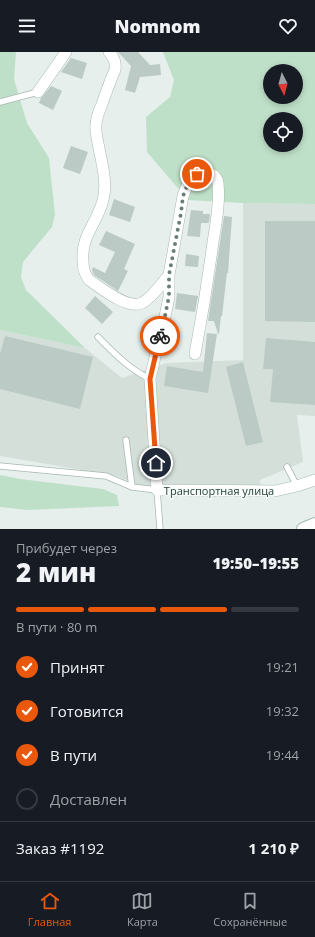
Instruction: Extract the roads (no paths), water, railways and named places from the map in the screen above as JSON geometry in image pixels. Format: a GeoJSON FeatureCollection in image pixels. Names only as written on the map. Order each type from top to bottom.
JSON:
{"type":"FeatureCollection","features":[{"type":"Feature","properties":{"kind":"main road"},"geometry":{"type":"LineString","coordinates":[[303,529],[315,524]]}},
{"type":"Feature","properties":{"kind":"street"},"geometry":{"type":"LineString","coordinates":[[38,92],[66,52]]}},
{"type":"Feature","properties":{"kind":"street"},"geometry":{"type":"LineString","coordinates":[[108,52],[114,59],[115,70],[97,116],[96,125],[96,134],[105,191],[100,208],[84,244],[82,252],[83,270],[89,280],[122,302],[132,304],[141,303],[151,296],[169,275]]}},
{"type":"Feature","properties":{"kind":"street","name":"Транспортная улица"},"geometry":{"type":"LineString","coordinates":[[195,354],[208,278],[219,185],[218,179],[214,174],[205,172],[197,174],[191,179],[183,196],[169,275],[169,296],[150,379],[157,490],[275,491],[315,480]]}},
{"type":"Feature","properties":{"kind":"lane"},"geometry":{"type":"LineString","coordinates":[[0,102],[38,92]]}},
{"type":"Feature","properties":{"kind":"lane"},"geometry":{"type":"LineString","coordinates":[[98,337],[127,364],[150,379]]}},
{"type":"Feature","properties":{"kind":"lane"},"geometry":{"type":"LineString","coordinates":[[126,440],[132,487]]}},
{"type":"Feature","properties":{"kind":"lane"},"geometry":{"type":"LineString","coordinates":[[0,466],[106,476],[132,487],[157,490],[160,529]]}},
{"type":"Feature","properties":{"kind":"lane"},"geometry":{"type":"LineString","coordinates":[[287,467],[297,486]]}}]}
